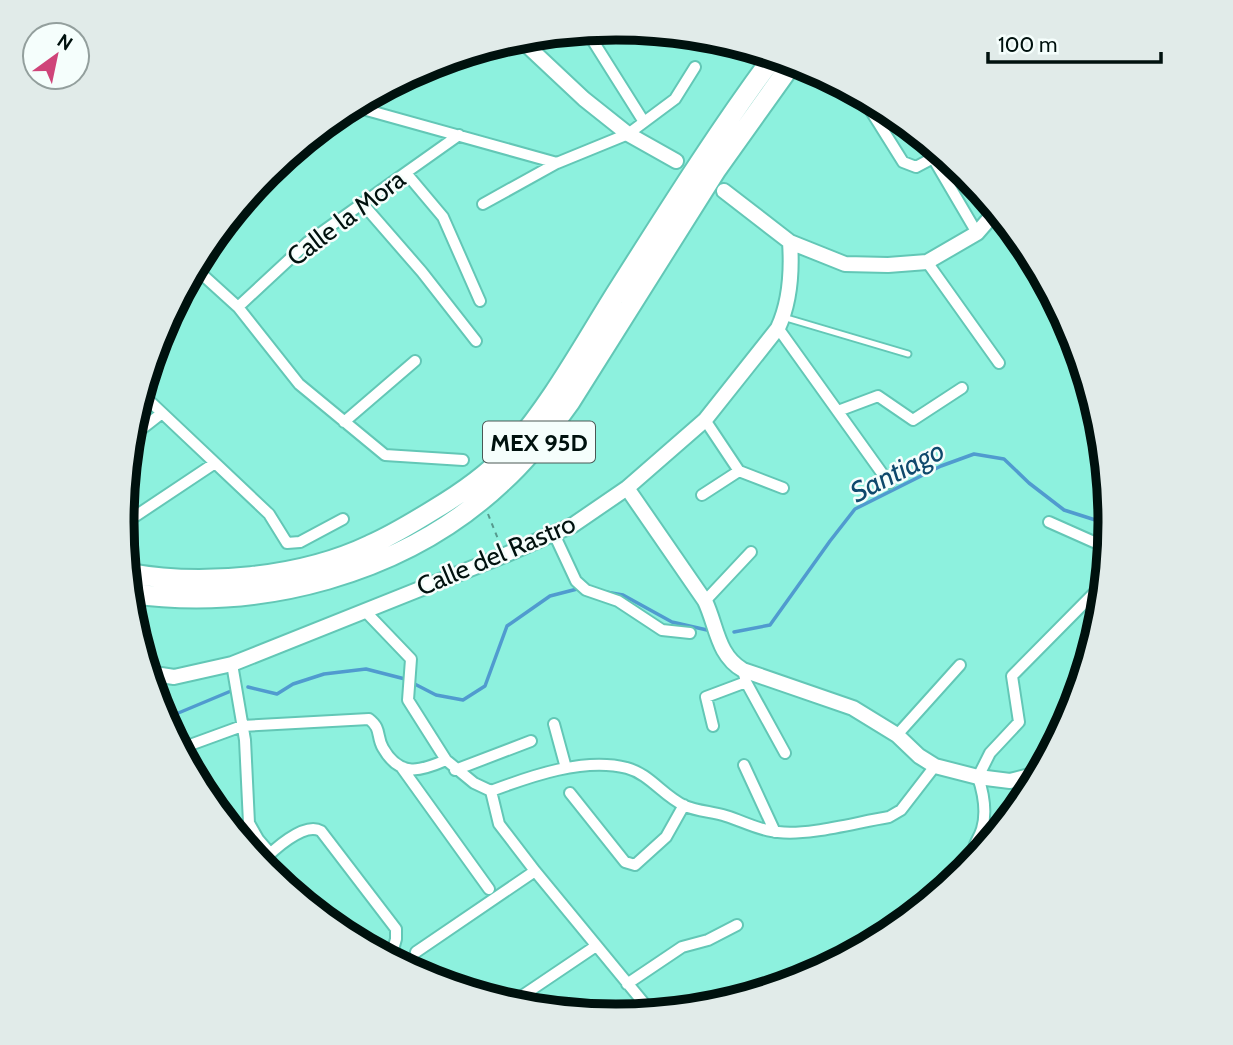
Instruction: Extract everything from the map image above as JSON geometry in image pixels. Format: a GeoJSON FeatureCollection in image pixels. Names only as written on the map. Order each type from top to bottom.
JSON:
{"type":"FeatureCollection","features":[{"type":"Feature","properties":{"kind":"highway","name":"MEX 95D"},"geometry":{"type":"LineString","coordinates":[[137,575],[154,578],[228,579],[324,562],[369,546],[410,525],[477,481],[504,457],[548,402],[661,221],[768,65]]}},
{"type":"Feature","properties":{"kind":"highway","name":"MEX 95D"},"geometry":{"type":"LineString","coordinates":[[140,595],[162,598],[200,598],[256,594],[327,579],[359,570],[405,548],[475,506],[503,482],[549,431],[570,402],[716,170],[786,71]]}},
{"type":"Feature","properties":{"kind":"main road"},"geometry":{"type":"LineString","coordinates":[[530,48],[584,99],[628,134],[676,161]]}},
{"type":"Feature","properties":{"kind":"main road"},"geometry":{"type":"LineString","coordinates":[[724,191],[790,242],[845,264],[927,262],[977,233],[990,218]]}},
{"type":"Feature","properties":{"kind":"main road","name":"Calle del Rastro"},"geometry":{"type":"LineString","coordinates":[[159,675],[174,677],[232,664],[554,534],[573,525],[627,488],[705,420],[780,323],[792,269],[790,242]]}},
{"type":"Feature","properties":{"kind":"main road"},"geometry":{"type":"LineString","coordinates":[[627,488],[705,601],[723,650],[730,663],[744,676],[853,708],[897,735],[919,756],[935,766],[1010,781],[1026,777]]}},
{"type":"Feature","properties":{"kind":"street"},"geometry":{"type":"LineString","coordinates":[[593,41],[645,122]]}},
{"type":"Feature","properties":{"kind":"street"},"geometry":{"type":"LineString","coordinates":[[483,204],[557,163],[628,134],[675,99],[695,67]]}},
{"type":"Feature","properties":{"kind":"street"},"geometry":{"type":"LineString","coordinates":[[367,110],[557,163]]}},
{"type":"Feature","properties":{"kind":"street"},"geometry":{"type":"LineString","coordinates":[[873,115],[902,162],[916,167],[932,158]]}},
{"type":"Feature","properties":{"kind":"street","name":"Calle la Mora"},"geometry":{"type":"LineString","coordinates":[[238,307],[309,242],[459,135]]}},
{"type":"Feature","properties":{"kind":"street"},"geometry":{"type":"LineString","coordinates":[[934,160],[977,233]]}},
{"type":"Feature","properties":{"kind":"street"},"geometry":{"type":"LineString","coordinates":[[406,173],[443,217],[480,301]]}},
{"type":"Feature","properties":{"kind":"street"},"geometry":{"type":"LineString","coordinates":[[362,203],[422,272],[476,341]]}},
{"type":"Feature","properties":{"kind":"street"},"geometry":{"type":"LineString","coordinates":[[927,262],[999,363]]}},
{"type":"Feature","properties":{"kind":"street"},"geometry":{"type":"LineString","coordinates":[[203,275],[238,307],[299,384],[385,455],[463,460]]}},
{"type":"Feature","properties":{"kind":"street"},"geometry":{"type":"LineString","coordinates":[[780,323],[890,483]]}},
{"type":"Feature","properties":{"kind":"street"},"geometry":{"type":"LineString","coordinates":[[344,422],[415,361]]}},
{"type":"Feature","properties":{"kind":"street"},"geometry":{"type":"LineString","coordinates":[[838,411],[878,396],[913,420],[962,388]]}},
{"type":"Feature","properties":{"kind":"street"},"geometry":{"type":"LineString","coordinates":[[150,402],[269,514],[287,543],[300,542],[343,519]]}},
{"type":"Feature","properties":{"kind":"street"},"geometry":{"type":"LineString","coordinates":[[144,427],[162,413]]}},
{"type":"Feature","properties":{"kind":"street"},"geometry":{"type":"LineString","coordinates":[[705,420],[739,471],[783,488]]}},
{"type":"Feature","properties":{"kind":"street"},"geometry":{"type":"LineString","coordinates":[[134,517],[215,463]]}},
{"type":"Feature","properties":{"kind":"street"},"geometry":{"type":"LineString","coordinates":[[702,495],[739,471]]}},
{"type":"Feature","properties":{"kind":"street"},"geometry":{"type":"LineString","coordinates":[[1049,522],[1098,543]]}},
{"type":"Feature","properties":{"kind":"street"},"geometry":{"type":"LineString","coordinates":[[554,534],[576,581],[586,590],[618,601],[662,630],[690,633]]}},
{"type":"Feature","properties":{"kind":"street"},"geometry":{"type":"LineString","coordinates":[[705,601],[751,552]]}},
{"type":"Feature","properties":{"kind":"street"},"geometry":{"type":"LineString","coordinates":[[975,844],[982,829],[984,794],[978,776],[990,754],[1019,722],[1012,676],[1093,594]]}},
{"type":"Feature","properties":{"kind":"street"},"geometry":{"type":"LineString","coordinates":[[363,610],[411,659],[408,700],[446,760],[455,770],[491,791],[566,768],[609,765],[643,774],[684,806],[728,816],[775,832],[795,833],[889,817],[901,810],[935,766]]}},
{"type":"Feature","properties":{"kind":"street"},"geometry":{"type":"LineString","coordinates":[[232,664],[242,726],[249,823],[270,853]]}},
{"type":"Feature","properties":{"kind":"street"},"geometry":{"type":"LineString","coordinates":[[897,735],[960,665]]}},
{"type":"Feature","properties":{"kind":"street"},"geometry":{"type":"LineString","coordinates":[[713,726],[706,697],[744,676],[785,753]]}},
{"type":"Feature","properties":{"kind":"street"},"geometry":{"type":"LineString","coordinates":[[190,747],[242,726],[369,719],[377,725],[383,748],[402,768],[489,889]]}},
{"type":"Feature","properties":{"kind":"street"},"geometry":{"type":"LineString","coordinates":[[554,724],[566,768]]}},
{"type":"Feature","properties":{"kind":"street"},"geometry":{"type":"LineString","coordinates":[[455,770],[531,741]]}},
{"type":"Feature","properties":{"kind":"street"},"geometry":{"type":"LineString","coordinates":[[402,768],[424,770],[446,760]]}},
{"type":"Feature","properties":{"kind":"street"},"geometry":{"type":"LineString","coordinates":[[744,765],[775,832]]}},
{"type":"Feature","properties":{"kind":"street"},"geometry":{"type":"LineString","coordinates":[[491,791],[499,824],[644,1004]]}},
{"type":"Feature","properties":{"kind":"street"},"geometry":{"type":"LineString","coordinates":[[570,793],[625,862],[635,865],[666,837],[684,806]]}},
{"type":"Feature","properties":{"kind":"street"},"geometry":{"type":"LineString","coordinates":[[268,856],[307,828],[315,827],[321,831],[396,929],[393,950]]}},
{"type":"Feature","properties":{"kind":"street"},"geometry":{"type":"LineString","coordinates":[[416,952],[535,872]]}},
{"type":"Feature","properties":{"kind":"street"},"geometry":{"type":"LineString","coordinates":[[627,984],[682,947],[708,940],[737,925]]}},
{"type":"Feature","properties":{"kind":"street"},"geometry":{"type":"LineString","coordinates":[[523,995],[596,946]]}},
{"type":"Feature","properties":{"kind":"lane"},"geometry":{"type":"LineString","coordinates":[[780,323],[908,354]]}},
{"type":"Feature","properties":{"kind":"path"},"geometry":{"type":"LineString","coordinates":[[487,512],[505,555]]}},
{"type":"Feature","properties":{"kind":"waterway","name":"Santiago"},"geometry":{"type":"LineString","coordinates":[[734,632],[770,625],[855,509],[941,466],[974,454],[1004,459],[1064,510],[1099,521]]}},
{"type":"Feature","properties":{"kind":"waterway","name":"Santiago"},"geometry":{"type":"LineString","coordinates":[[248,687],[277,694],[293,684],[324,674],[366,669],[405,679],[436,695],[463,700],[485,686],[507,626],[550,596],[581,588]]}},
{"type":"Feature","properties":{"kind":"waterway","name":"Santiago"},"geometry":{"type":"LineString","coordinates":[[606,592],[623,595],[672,622],[707,630]]}},
{"type":"Feature","properties":{"kind":"waterway","name":"Santiago"},"geometry":{"type":"LineString","coordinates":[[174,715],[231,691]]}}]}
